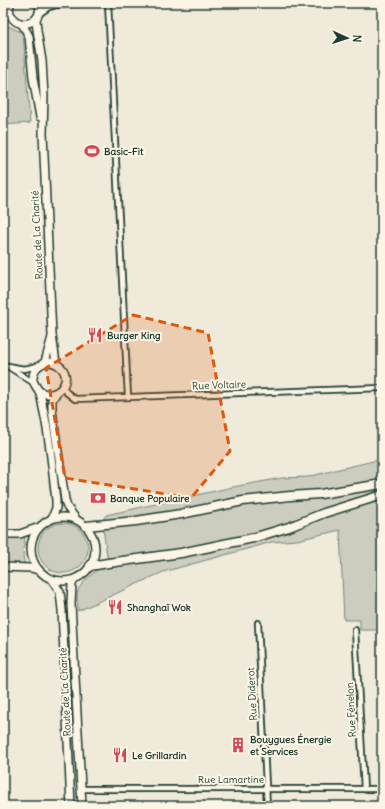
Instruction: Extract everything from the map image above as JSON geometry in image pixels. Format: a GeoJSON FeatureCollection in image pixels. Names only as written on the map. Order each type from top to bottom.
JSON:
{"type":"FeatureCollection","features":[{"type":"Feature","properties":{"kind":"highway"},"geometry":{"type":"LineString","coordinates":[[86,526],[136,521],[181,514],[243,501],[320,494],[382,484]]}},
{"type":"Feature","properties":{"kind":"highway"},"geometry":{"type":"LineString","coordinates":[[90,566],[108,562],[181,553],[253,538],[289,527],[324,513],[382,495]]}},
{"type":"Feature","properties":{"kind":"main road","name":"Route de La Charité"},"geometry":{"type":"LineString","coordinates":[[40,3],[38,16],[44,96],[43,133],[52,335],[56,363]]}},
{"type":"Feature","properties":{"kind":"main road"},"geometry":{"type":"LineString","coordinates":[[8,5],[13,19],[22,24],[30,23],[38,16]]}},
{"type":"Feature","properties":{"kind":"main road","name":"Route de La Charité"},"geometry":{"type":"LineString","coordinates":[[22,24],[29,36],[36,98],[43,133]]}},
{"type":"Feature","properties":{"kind":"main road","name":"Route de La Charité"},"geometry":{"type":"LineString","coordinates":[[45,362],[52,335]]}},
{"type":"Feature","properties":{"kind":"main road"},"geometry":{"type":"LineString","coordinates":[[52,518],[56,508],[56,500],[44,410],[39,391],[34,383],[33,374],[38,366],[45,362],[56,363],[64,372],[65,379],[63,386],[52,400],[52,410],[67,507],[76,519],[86,526],[92,535],[95,546],[94,556],[90,566],[83,574],[75,579],[60,581],[45,576],[33,563],[30,545],[33,536],[44,522],[52,518],[64,516],[76,519]]}},
{"type":"Feature","properties":{"kind":"main road"},"geometry":{"type":"LineString","coordinates":[[39,391],[47,394],[57,392]]}},
{"type":"Feature","properties":{"kind":"main road"},"geometry":{"type":"LineString","coordinates":[[3,534],[20,534],[38,528]]}},
{"type":"Feature","properties":{"kind":"main road"},"geometry":{"type":"LineString","coordinates":[[3,568],[31,568],[38,570]]}},
{"type":"Feature","properties":{"kind":"main road","name":"Route de La Charité"},"geometry":{"type":"LineString","coordinates":[[52,579],[60,592],[62,610],[71,806]]}},
{"type":"Feature","properties":{"kind":"main road","name":"Route de La Charité"},"geometry":{"type":"LineString","coordinates":[[75,579],[72,584],[70,604],[82,806]]}},
{"type":"Feature","properties":{"kind":"street"},"geometry":{"type":"LineString","coordinates":[[40,3],[56,5],[88,3]]}},
{"type":"Feature","properties":{"kind":"street"},"geometry":{"type":"LineString","coordinates":[[108,3],[128,397]]}},
{"type":"Feature","properties":{"kind":"street"},"geometry":{"type":"LineString","coordinates":[[38,16],[49,7],[56,5]]}},
{"type":"Feature","properties":{"kind":"street"},"geometry":{"type":"LineString","coordinates":[[3,365],[28,369],[38,366]]}},
{"type":"Feature","properties":{"kind":"street"},"geometry":{"type":"LineString","coordinates":[[9,367],[34,383]]}},
{"type":"Feature","properties":{"kind":"street","name":"Rue Voltaire"},"geometry":{"type":"LineString","coordinates":[[63,386],[66,392],[75,399],[382,388]]}},
{"type":"Feature","properties":{"kind":"street","name":"Rue Diderot"},"geometry":{"type":"LineString","coordinates":[[258,623],[267,806]]}},
{"type":"Feature","properties":{"kind":"street","name":"Rue Fénelon"},"geometry":{"type":"LineString","coordinates":[[355,630],[364,790]]}},
{"type":"Feature","properties":{"kind":"street","name":"Rue Lamartine"},"geometry":{"type":"LineString","coordinates":[[81,788],[382,789]]}},
{"type":"Feature","properties":{"kind":"highlighted area"},"geometry":{"type":"Polygon","coordinates":[[[133,315],[208,333],[230,451],[191,498],[65,478],[46,368],[133,315]]]}},
{"type":"Feature","properties":{"kind":"shaded area"},"geometry":{"type":"Polygon","coordinates":[[[6,25],[23,33],[30,123],[3,125],[3,27],[6,25]]]}},
{"type":"Feature","properties":{"kind":"shaded area"},"geometry":{"type":"Polygon","coordinates":[[[382,459],[382,630],[360,630],[360,620],[344,620],[340,530],[297,540],[272,542],[163,572],[78,611],[77,596],[82,584],[108,562],[102,521],[106,515],[233,487],[282,478],[308,477],[382,459]]]}},
{"type":"Feature","properties":{"kind":"shaded area"},"geometry":{"type":"Polygon","coordinates":[[[58,523],[68,523],[81,530],[88,543],[88,553],[81,566],[68,573],[58,573],[49,569],[42,562],[38,553],[38,543],[42,534],[49,527],[58,523]]]}},
{"type":"Feature","properties":{"kind":"shaded area"},"geometry":{"type":"Polygon","coordinates":[[[25,536],[23,556],[25,565],[3,565],[3,537],[25,536]]]}},
{"type":"Feature","properties":{"kind":"place","name":"Basic-Fit"},"geometry":{"type":"Point","coordinates":[92,151]}},
{"type":"Feature","properties":{"kind":"place","name":"Burger King"},"geometry":{"type":"Point","coordinates":[95,335]}},
{"type":"Feature","properties":{"kind":"place","name":"Banque Populaire"},"geometry":{"type":"Point","coordinates":[98,498]}},
{"type":"Feature","properties":{"kind":"place","name":"Shanghaï Wok"},"geometry":{"type":"Point","coordinates":[115,607]}},
{"type":"Feature","properties":{"kind":"place","name":"Bouygues Énergie et Services"},"geometry":{"type":"Point","coordinates":[238,745]}},
{"type":"Feature","properties":{"kind":"place","name":"Le Grillardin"},"geometry":{"type":"Point","coordinates":[120,755]}}]}
